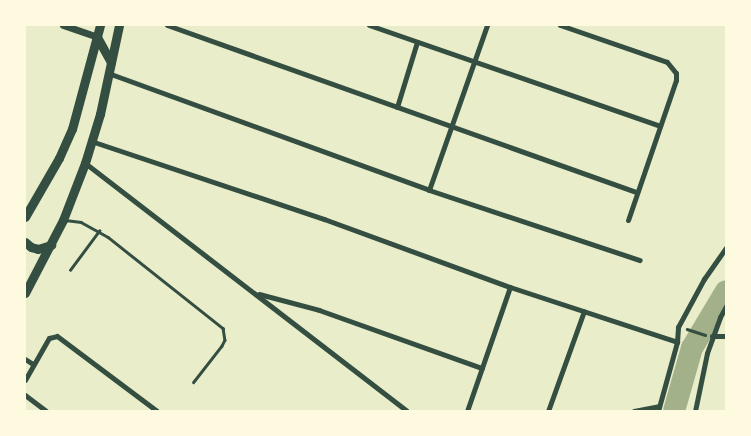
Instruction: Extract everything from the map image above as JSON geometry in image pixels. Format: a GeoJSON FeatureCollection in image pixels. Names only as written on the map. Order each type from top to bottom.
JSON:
{"type":"FeatureCollection","features":[{"type":"Feature","properties":{"kind":"main road"},"geometry":{"type":"LineString","coordinates":[[25,217],[59,158],[72,129],[100,25]]}},
{"type":"Feature","properties":{"kind":"main road"},"geometry":{"type":"LineString","coordinates":[[25,293],[52,245],[85,163],[92,142],[119,25]]}},
{"type":"Feature","properties":{"kind":"main road"},"geometry":{"type":"LineString","coordinates":[[97,37],[111,62]]}},
{"type":"Feature","properties":{"kind":"main road"},"geometry":{"type":"LineString","coordinates":[[25,242],[31,247],[38,249],[52,245]]}},
{"type":"Feature","properties":{"kind":"street"},"geometry":{"type":"LineString","coordinates":[[64,25],[97,37]]}},
{"type":"Feature","properties":{"kind":"street"},"geometry":{"type":"LineString","coordinates":[[167,25],[637,192]]}},
{"type":"Feature","properties":{"kind":"street"},"geometry":{"type":"LineString","coordinates":[[369,25],[660,126]]}},
{"type":"Feature","properties":{"kind":"street"},"geometry":{"type":"LineString","coordinates":[[429,190],[487,25]]}},
{"type":"Feature","properties":{"kind":"street"},"geometry":{"type":"LineString","coordinates":[[560,25],[667,62],[673,68],[676,80],[628,220]]}},
{"type":"Feature","properties":{"kind":"street"},"geometry":{"type":"LineString","coordinates":[[396,107],[417,42]]}},
{"type":"Feature","properties":{"kind":"street"},"geometry":{"type":"LineString","coordinates":[[108,73],[429,190],[640,260]]}},
{"type":"Feature","properties":{"kind":"street"},"geometry":{"type":"LineString","coordinates":[[92,142],[324,219],[510,287],[677,342]]}},
{"type":"Feature","properties":{"kind":"street"},"geometry":{"type":"LineString","coordinates":[[85,163],[408,411]]}},
{"type":"Feature","properties":{"kind":"street"},"geometry":{"type":"LineString","coordinates":[[634,411],[659,409],[677,342],[678,327],[704,279],[726,248]]}},
{"type":"Feature","properties":{"kind":"street"},"geometry":{"type":"LineString","coordinates":[[467,411],[510,287]]}},
{"type":"Feature","properties":{"kind":"street"},"geometry":{"type":"LineString","coordinates":[[256,293],[319,310],[482,368]]}},
{"type":"Feature","properties":{"kind":"street"},"geometry":{"type":"LineString","coordinates":[[695,411],[712,336],[726,306]]}},
{"type":"Feature","properties":{"kind":"street"},"geometry":{"type":"LineString","coordinates":[[548,411],[584,311]]}},
{"type":"Feature","properties":{"kind":"street"},"geometry":{"type":"LineString","coordinates":[[25,380],[48,338],[56,336],[157,411]]}},
{"type":"Feature","properties":{"kind":"street"},"geometry":{"type":"LineString","coordinates":[[712,336],[726,336]]}},
{"type":"Feature","properties":{"kind":"street"},"geometry":{"type":"LineString","coordinates":[[25,359],[33,364]]}},
{"type":"Feature","properties":{"kind":"street"},"geometry":{"type":"LineString","coordinates":[[25,395],[46,411]]}},
{"type":"Feature","properties":{"kind":"lane"},"geometry":{"type":"LineString","coordinates":[[63,220],[82,222],[99,231],[223,328],[225,340],[222,346],[194,382]]}},
{"type":"Feature","properties":{"kind":"lane"},"geometry":{"type":"LineString","coordinates":[[70,270],[99,231]]}},
{"type":"Feature","properties":{"kind":"path"},"geometry":{"type":"LineString","coordinates":[[695,332],[706,335]]}},
{"type":"Feature","properties":{"kind":"waterway"},"geometry":{"type":"LineString","coordinates":[[674,411],[692,348],[726,291]]}}]}
